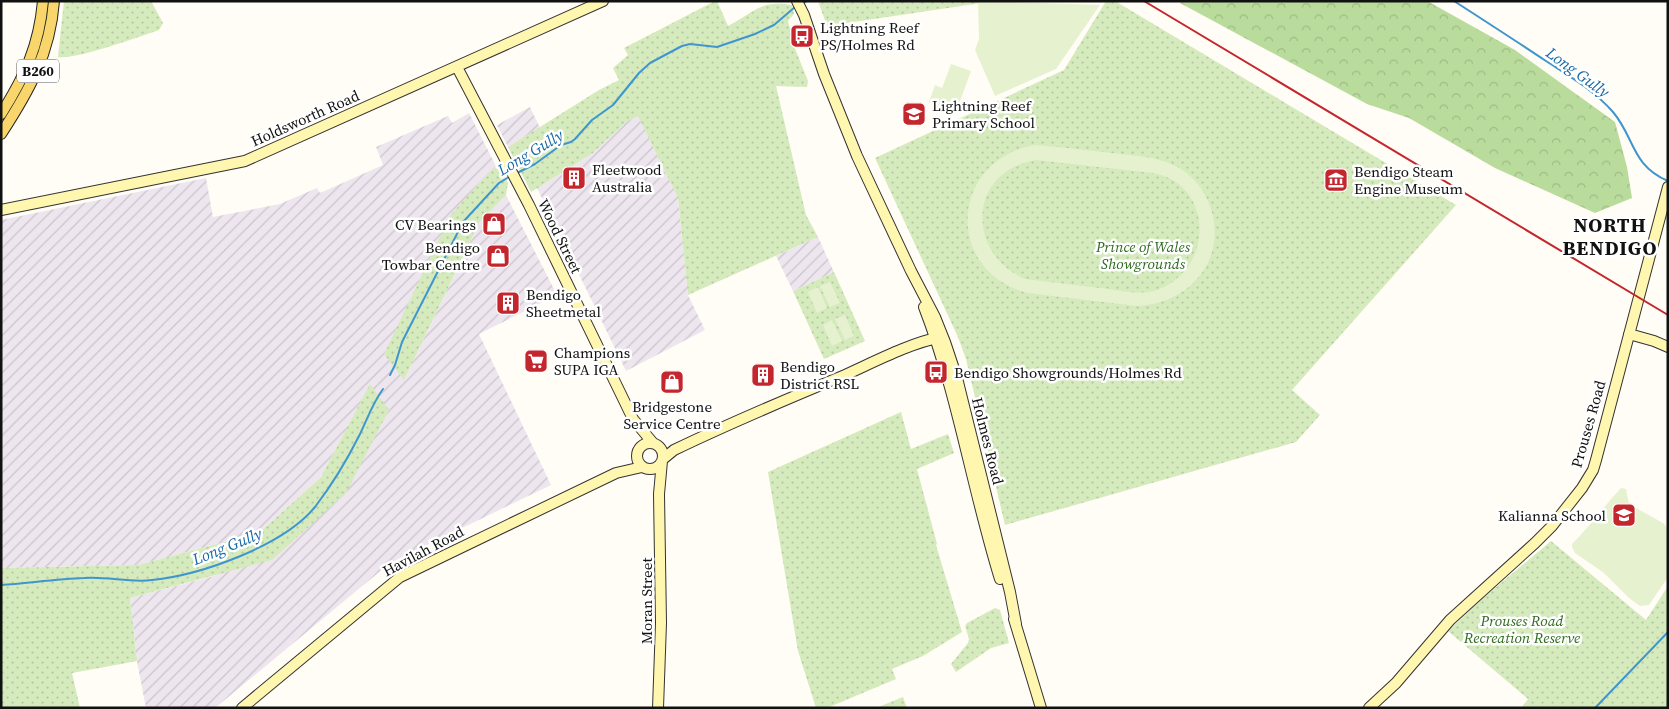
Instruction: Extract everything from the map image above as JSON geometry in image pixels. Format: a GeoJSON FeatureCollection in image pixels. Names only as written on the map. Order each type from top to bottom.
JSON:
{"type":"FeatureCollection","features":[{"type":"Feature","properties":{"kind":"main road","name":"B260"},"geometry":{"type":"LineString","coordinates":[[1,114],[19,85],[31,59],[40,28],[43,1]]}},
{"type":"Feature","properties":{"kind":"main road","name":"B260"},"geometry":{"type":"LineString","coordinates":[[1,134],[23,100],[38,70],[50,33],[54,1]]}},
{"type":"Feature","properties":{"kind":"street","name":"Holdsworth Road"},"geometry":{"type":"LineString","coordinates":[[1,210],[244,161],[603,1]]}},
{"type":"Feature","properties":{"kind":"street","name":"Holmes Road"},"geometry":{"type":"LineString","coordinates":[[800,6],[824,74],[857,156],[911,271],[940,340],[949,384],[988,539],[1041,708]]}},
{"type":"Feature","properties":{"kind":"street","name":"Wood Street"},"geometry":{"type":"LineString","coordinates":[[457,67],[633,419],[655,444]]}},
{"type":"Feature","properties":{"kind":"street","name":"Prouses Road"},"geometry":{"type":"LineString","coordinates":[[1368,708],[1396,682],[1450,620],[1536,543],[1582,488],[1595,465],[1668,187]]}},
{"type":"Feature","properties":{"kind":"street"},"geometry":{"type":"LineString","coordinates":[[1629,334],[1668,347]]}},
{"type":"Feature","properties":{"kind":"street"},"geometry":{"type":"LineString","coordinates":[[689,443],[645,444],[638,452],[638,462],[646,468],[657,468],[672,452],[740,419],[871,363],[940,340]]}},
{"type":"Feature","properties":{"kind":"street","name":"Wood Street"},"geometry":{"type":"LineString","coordinates":[[633,419],[638,452]]}},
{"type":"Feature","properties":{"kind":"street"},"geometry":{"type":"LineString","coordinates":[[655,444],[662,451],[663,460]]}},
{"type":"Feature","properties":{"kind":"street","name":"Havilah Road"},"geometry":{"type":"LineString","coordinates":[[242,708],[400,577],[616,474],[628,465],[638,452]]}},
{"type":"Feature","properties":{"kind":"street","name":"Moran Street"},"geometry":{"type":"LineString","coordinates":[[658,708],[661,623],[659,494],[663,460]]}},
{"type":"Feature","properties":{"kind":"street","name":"Havilah Road"},"geometry":{"type":"LineString","coordinates":[[616,474],[646,468]]}},
{"type":"Feature","properties":{"kind":"street","name":"Moran Street"},"geometry":{"type":"LineString","coordinates":[[646,468],[654,477],[659,494]]}},
{"type":"Feature","properties":{"kind":"shaded area"},"geometry":{"type":"Polygon","coordinates":[[[530,107],[540,128],[508,147],[497,125],[530,107]]]}},
{"type":"Feature","properties":{"kind":"shaded area"},"geometry":{"type":"Polygon","coordinates":[[[469,113],[497,168],[495,167],[477,185],[404,380],[480,221],[506,195],[557,295],[479,334],[551,485],[390,563],[215,708],[146,708],[137,662],[130,598],[214,576],[346,493],[370,385],[321,477],[259,533],[138,565],[1,568],[1,220],[206,178],[213,217],[280,204],[317,188],[320,193],[383,165],[376,147],[448,116],[452,123],[469,113]]]}},
{"type":"Feature","properties":{"kind":"shaded area"},"geometry":{"type":"Polygon","coordinates":[[[638,115],[678,198],[688,295],[705,330],[626,371],[537,188],[593,153],[626,122],[638,115]]]}},
{"type":"Feature","properties":{"kind":"shaded area"},"geometry":{"type":"Polygon","coordinates":[[[818,237],[834,272],[793,291],[776,256],[818,237]]]}},
{"type":"Feature","properties":{"kind":"green space"},"geometry":{"type":"Polygon","coordinates":[[[64,1],[151,1],[163,23],[159,30],[123,42],[92,52],[58,57],[64,1]]]}},
{"type":"Feature","properties":{"kind":"green space"},"geometry":{"type":"Polygon","coordinates":[[[717,1],[728,26],[758,8],[772,4],[792,5],[794,14],[788,21],[794,46],[808,81],[807,87],[776,86],[806,215],[818,237],[688,295],[678,198],[638,116],[626,122],[593,153],[531,192],[508,147],[599,90],[619,80],[613,68],[628,55],[624,48],[717,1]]]}},
{"type":"Feature","properties":{"kind":"green space"},"geometry":{"type":"Polygon","coordinates":[[[818,1],[1023,1],[988,2],[827,26],[818,1]]]}},
{"type":"Feature","properties":{"kind":"green space"},"geometry":{"type":"Polygon","coordinates":[[[978,1],[1100,5],[1056,69],[995,96],[975,50],[979,39],[978,1]]]}},
{"type":"Feature","properties":{"kind":"green space","name":"Prince of Wales Showgrounds"},"geometry":{"type":"Polygon","coordinates":[[[1106,1],[1115,1],[1456,205],[1292,390],[1320,415],[1296,442],[1005,525],[966,359],[958,337],[875,158],[1064,70],[1106,1]]]}},
{"type":"Feature","properties":{"kind":"green space"},"geometry":{"type":"Polygon","coordinates":[[[1180,1],[1429,2],[1515,50],[1615,122],[1627,167],[1632,198],[1595,213],[1495,168],[1409,118],[1367,104],[1180,3],[1180,1]]]}},
{"type":"Feature","properties":{"kind":"green space"},"geometry":{"type":"Polygon","coordinates":[[[951,64],[971,71],[956,112],[929,102],[935,85],[942,88],[951,64]]]}},
{"type":"Feature","properties":{"kind":"green space"},"geometry":{"type":"Polygon","coordinates":[[[1035,145],[1147,157],[1165,161],[1181,169],[1203,191],[1210,205],[1214,220],[1215,236],[1206,266],[1191,285],[1177,295],[1162,302],[1137,306],[1028,293],[1001,281],[982,263],[971,241],[968,217],[973,193],[986,172],[1007,155],[1035,145]],[[1036,160],[1014,167],[997,180],[987,196],[982,214],[984,233],[992,251],[1005,267],[1025,279],[1129,292],[1157,290],[1176,279],[1189,264],[1197,247],[1200,228],[1196,209],[1188,193],[1173,180],[1153,173],[1036,160]]]}},
{"type":"Feature","properties":{"kind":"green space"},"geometry":{"type":"Polygon","coordinates":[[[495,167],[502,171],[508,183],[506,195],[480,221],[404,380],[384,354],[450,216],[495,167]]]}},
{"type":"Feature","properties":{"kind":"green space"},"geometry":{"type":"Polygon","coordinates":[[[834,272],[865,341],[824,359],[793,291],[834,272]]]}},
{"type":"Feature","properties":{"kind":"green space"},"geometry":{"type":"Polygon","coordinates":[[[830,282],[840,303],[830,307],[820,286],[830,282]]]}},
{"type":"Feature","properties":{"kind":"green space"},"geometry":{"type":"Polygon","coordinates":[[[818,287],[827,308],[817,313],[808,292],[818,287]]]}},
{"type":"Feature","properties":{"kind":"green space"},"geometry":{"type":"Polygon","coordinates":[[[845,315],[854,336],[845,340],[835,319],[845,315]]]}},
{"type":"Feature","properties":{"kind":"green space"},"geometry":{"type":"Polygon","coordinates":[[[832,320],[842,341],[832,346],[823,325],[832,320]]]}},
{"type":"Feature","properties":{"kind":"green space"},"geometry":{"type":"Polygon","coordinates":[[[370,384],[389,410],[346,493],[272,560],[130,598],[137,661],[72,673],[80,708],[1,708],[1,568],[138,565],[259,533],[321,477],[370,384]]]}},
{"type":"Feature","properties":{"kind":"green space"},"geometry":{"type":"Polygon","coordinates":[[[901,412],[911,449],[948,434],[954,453],[917,469],[936,545],[962,632],[923,656],[892,669],[896,679],[827,708],[816,708],[798,651],[768,472],[901,412]]]}},
{"type":"Feature","properties":{"kind":"green space"},"geometry":{"type":"Polygon","coordinates":[[[1621,488],[1626,489],[1629,504],[1663,523],[1668,528],[1668,577],[1649,605],[1640,606],[1629,598],[1604,573],[1575,553],[1572,547],[1572,544],[1621,488]]]}},
{"type":"Feature","properties":{"kind":"green space","name":"Prouses Road Recreation Reserve"},"geometry":{"type":"Polygon","coordinates":[[[1551,541],[1646,620],[1668,586],[1667,708],[1521,708],[1528,699],[1448,631],[1483,598],[1551,541]]]}},
{"type":"Feature","properties":{"kind":"green space"},"geometry":{"type":"Polygon","coordinates":[[[995,608],[1000,610],[1009,643],[991,648],[956,672],[951,664],[968,643],[969,639],[965,626],[967,623],[995,608]]]}},
{"type":"Feature","properties":{"kind":"green space"},"geometry":{"type":"Polygon","coordinates":[[[903,697],[907,708],[876,708],[903,697]]]}},
{"type":"Feature","properties":{"kind":"waterway","name":"Long Gully"},"geometry":{"type":"LineString","coordinates":[[802,4],[807,1]]}},
{"type":"Feature","properties":{"kind":"waterway","name":"Long Gully"},"geometry":{"type":"LineString","coordinates":[[1454,1],[1573,78],[1598,97],[1620,122],[1640,159],[1656,175],[1668,181]]}},
{"type":"Feature","properties":{"kind":"waterway","name":"Long Gully"},"geometry":{"type":"LineString","coordinates":[[515,174],[535,164],[561,145],[575,139],[592,120],[613,105],[639,73],[650,63],[682,46],[690,44],[717,47],[755,34],[774,25],[795,7]]}},
{"type":"Feature","properties":{"kind":"waterway"},"geometry":{"type":"LineString","coordinates":[[517,163],[529,166]]}},
{"type":"Feature","properties":{"kind":"waterway","name":"Long Gully"},"geometry":{"type":"LineString","coordinates":[[390,375],[402,342],[463,222],[499,183],[509,177]]}},
{"type":"Feature","properties":{"kind":"waterway","name":"Long Gully"},"geometry":{"type":"LineString","coordinates":[[1,585],[93,578],[135,581],[152,580],[194,572],[217,565],[262,546],[301,521],[315,507],[344,463],[383,389]]}},
{"type":"Feature","properties":{"kind":"waterway"},"geometry":{"type":"LineString","coordinates":[[1595,708],[1668,632]]}},
{"type":"Feature","properties":{"kind":"railway"},"geometry":{"type":"LineString","coordinates":[[1144,1],[1668,315]]}},
{"type":"Feature","properties":{"kind":"place","name":"Lightning Reef PS/Holmes Rd"},"geometry":{"type":"Point","coordinates":[802,36]}},
{"type":"Feature","properties":{"kind":"place","name":"Lightning Reef Primary School"},"geometry":{"type":"Point","coordinates":[914,114]}},
{"type":"Feature","properties":{"kind":"place","name":"Fleetwood Australia"},"geometry":{"type":"Point","coordinates":[574,178]}},
{"type":"Feature","properties":{"kind":"place","name":"Bendigo Steam Engine Museum"},"geometry":{"type":"Point","coordinates":[1336,180]}},
{"type":"Feature","properties":{"kind":"place","name":"CV Bearings"},"geometry":{"type":"Point","coordinates":[494,224]}},
{"type":"Feature","properties":{"kind":"place","name":"Bendigo Towbar Centre"},"geometry":{"type":"Point","coordinates":[498,256]}},
{"type":"Feature","properties":{"kind":"place","name":"Bendigo Sheetmetal"},"geometry":{"type":"Point","coordinates":[508,303]}},
{"type":"Feature","properties":{"kind":"place","name":"Champions SUPA IGA"},"geometry":{"type":"Point","coordinates":[536,361]}},
{"type":"Feature","properties":{"kind":"place","name":"Bendigo Showgrounds/Holmes Rd"},"geometry":{"type":"Point","coordinates":[936,372]}},
{"type":"Feature","properties":{"kind":"place","name":"Bendigo District RSL"},"geometry":{"type":"Point","coordinates":[763,375]}},
{"type":"Feature","properties":{"kind":"place","name":"Bridgestone Service Centre"},"geometry":{"type":"Point","coordinates":[672,382]}},
{"type":"Feature","properties":{"kind":"place","name":"Kalianna School"},"geometry":{"type":"Point","coordinates":[1624,515]}},
{"type":"Feature","properties":{"kind":"district","name":"NORTH BENDIGO"},"geometry":{"type":"Point","coordinates":[1610,236]}}]}
